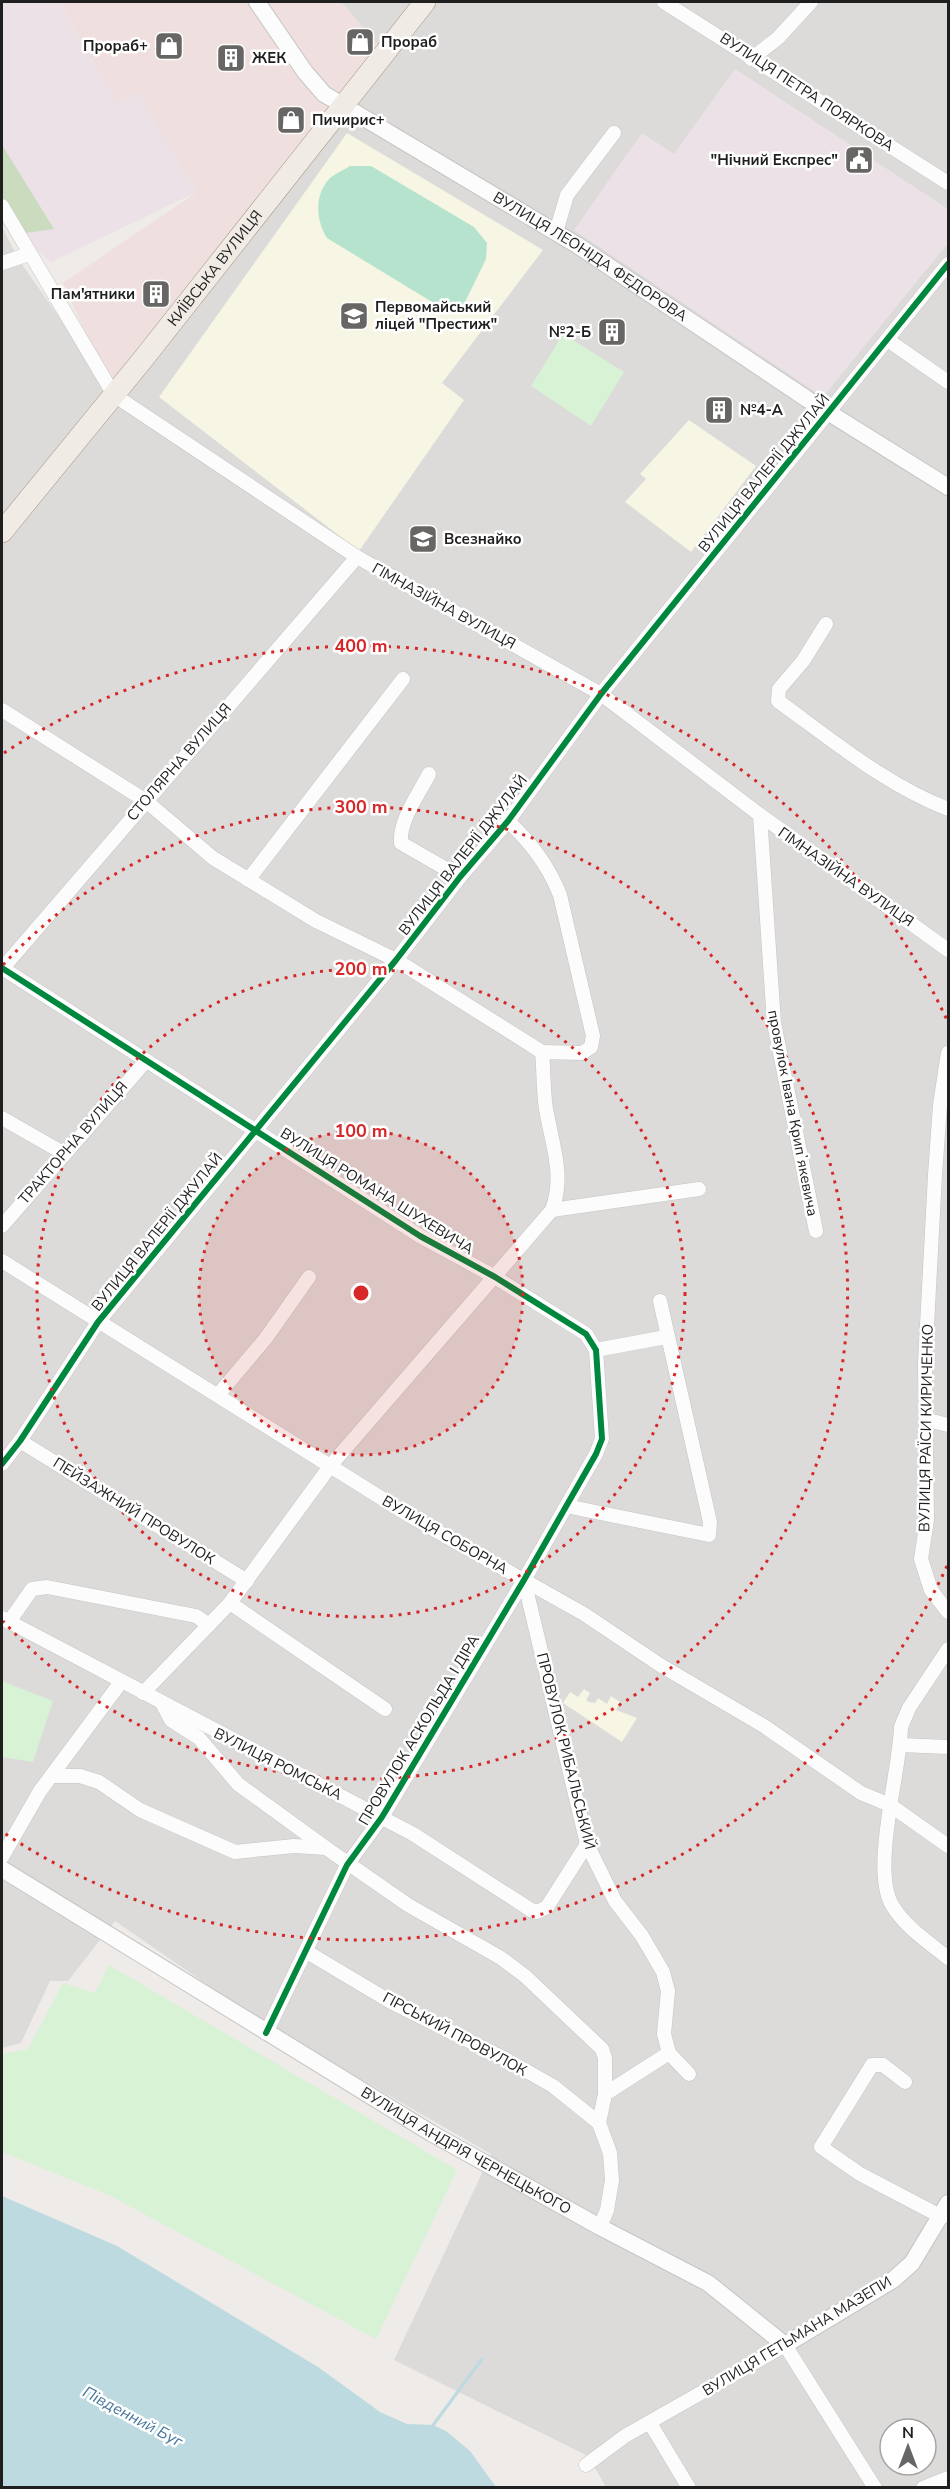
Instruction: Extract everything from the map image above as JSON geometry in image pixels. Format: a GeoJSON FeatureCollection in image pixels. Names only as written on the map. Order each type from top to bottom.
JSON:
{"type":"FeatureCollection","features":[{"type":"Feature","properties":{"kind":"main road","name":"КИЇВСЬКА ВУЛИЦЯ"},"geometry":{"type":"LineString","coordinates":[[2,532],[114,395],[425,2]]}},
{"type":"Feature","properties":{"kind":"street","name":"ВУЛИЦЯ ЛЕОНІДА ФЕДОРОВА"},"geometry":{"type":"LineString","coordinates":[[257,2],[305,72],[324,94],[556,232],[948,487]]}},
{"type":"Feature","properties":{"kind":"street","name":"ВУЛИЦЯ ПЕТРА ПОЯРКОВА"},"geometry":{"type":"LineString","coordinates":[[664,2],[718,34],[751,59],[948,183]]}},
{"type":"Feature","properties":{"kind":"street"},"geometry":{"type":"LineString","coordinates":[[751,59],[778,38],[811,2]]}},
{"type":"Feature","properties":{"kind":"street"},"geometry":{"type":"LineString","coordinates":[[556,232],[567,195],[614,134]]}},
{"type":"Feature","properties":{"kind":"street","name":"ГІМНАЗІЙНА ВУЛИЦЯ"},"geometry":{"type":"LineString","coordinates":[[2,206],[114,395],[357,556],[601,694],[760,815],[948,950]]}},
{"type":"Feature","properties":{"kind":"street"},"geometry":{"type":"LineString","coordinates":[[2,263],[29,254]]}},
{"type":"Feature","properties":{"kind":"street","name":"ВУЛИЦЯ ВАЛЕРІЇ ДЖУЛАЙ"},"geometry":{"type":"LineString","coordinates":[[2,1464],[20,1441],[98,1322],[396,960],[459,877],[508,820],[601,694],[828,411],[889,341],[948,264]]}},
{"type":"Feature","properties":{"kind":"street"},"geometry":{"type":"LineString","coordinates":[[889,341],[948,382]]}},
{"type":"Feature","properties":{"kind":"street","name":"СТОЛЯРНА ВУЛИЦЯ"},"geometry":{"type":"LineString","coordinates":[[2,968],[357,556]]}},
{"type":"Feature","properties":{"kind":"street"},"geometry":{"type":"LineString","coordinates":[[826,624],[803,661],[779,689],[778,701],[877,770],[922,798],[948,809]]}},
{"type":"Feature","properties":{"kind":"street"},"geometry":{"type":"LineString","coordinates":[[249,880],[403,680]]}},
{"type":"Feature","properties":{"kind":"street"},"geometry":{"type":"LineString","coordinates":[[2,710],[146,801],[213,858],[316,921],[396,960],[542,1052],[582,1053],[591,1047],[593,1036],[560,895],[551,873],[530,843],[508,820]]}},
{"type":"Feature","properties":{"kind":"street"},"geometry":{"type":"LineString","coordinates":[[429,774],[406,819],[400,836],[401,843],[459,877]]}},
{"type":"Feature","properties":{"kind":"street","name":"провулок Івана Крипʼякевича"},"geometry":{"type":"LineString","coordinates":[[760,815],[774,1023],[816,1231]]}},
{"type":"Feature","properties":{"kind":"street","name":"ВУЛИЦЯ РОМАНА ШУХЕВИЧА"},"geometry":{"type":"LineString","coordinates":[[2,968],[420,1236],[495,1277],[586,1334],[596,1350]]}},
{"type":"Feature","properties":{"kind":"street"},"geometry":{"type":"LineString","coordinates":[[143,1694],[230,1603],[331,1465],[552,1210],[557,1197],[559,1171],[546,1106],[542,1052]]}},
{"type":"Feature","properties":{"kind":"street","name":"ВУЛИЦЯ РАЇСИ КИРИЧЕНКО"},"geometry":{"type":"LineString","coordinates":[[948,1053],[940,1105],[942,1164],[925,1363],[928,1420],[925,1449],[927,1520],[921,1558],[931,1590],[948,1612]]}},
{"type":"Feature","properties":{"kind":"street","name":"ТРАКТОРНА ВУЛИЦЯ"},"geometry":{"type":"LineString","coordinates":[[2,1226],[146,1061]]}},
{"type":"Feature","properties":{"kind":"street"},"geometry":{"type":"LineString","coordinates":[[2,1118],[65,1154]]}},
{"type":"Feature","properties":{"kind":"street"},"geometry":{"type":"LineString","coordinates":[[552,1210],[699,1189]]}},
{"type":"Feature","properties":{"kind":"street","name":"ВУЛИЦЯ СОБОРНА"},"geometry":{"type":"LineString","coordinates":[[2,1261],[410,1516],[524,1580],[764,1726],[868,1797],[891,1805],[948,1846]]}},
{"type":"Feature","properties":{"kind":"street"},"geometry":{"type":"LineString","coordinates":[[218,1395],[266,1338],[309,1277]]}},
{"type":"Feature","properties":{"kind":"street"},"geometry":{"type":"LineString","coordinates":[[660,1301],[666,1337],[710,1522],[709,1536],[566,1506],[602,1439],[596,1350],[666,1337]]}},
{"type":"Feature","properties":{"kind":"street"},"geometry":{"type":"LineString","coordinates":[[928,1420],[948,1425]]}},
{"type":"Feature","properties":{"kind":"street","name":"ПЕЙЗАЖНИЙ ПРОВУЛОК"},"geometry":{"type":"LineString","coordinates":[[20,1441],[247,1581]]}},
{"type":"Feature","properties":{"kind":"street","name":"ПРОВУЛОК АСКОЛЬДА І ДІРА"},"geometry":{"type":"LineString","coordinates":[[266,2033],[347,1865],[382,1817],[566,1506]]}},
{"type":"Feature","properties":{"kind":"street","name":"ПРОВУЛОК РИБАЛЬСЬКИЙ"},"geometry":{"type":"LineString","coordinates":[[524,1580],[587,1844],[615,1901],[642,1936],[663,1971],[668,1992],[664,2034],[669,2053]]}},
{"type":"Feature","properties":{"kind":"street"},"geometry":{"type":"LineString","coordinates":[[5,1620],[32,1589],[47,1587],[196,1616],[209,1624]]}},
{"type":"Feature","properties":{"kind":"street"},"geometry":{"type":"LineString","coordinates":[[230,1603],[385,1709]]}},
{"type":"Feature","properties":{"kind":"street","name":"ВУЛИЦЯ РОМСЬКА"},"geometry":{"type":"LineString","coordinates":[[5,1620],[413,1834],[524,1908],[537,1912],[547,1907],[587,1844]]}},
{"type":"Feature","properties":{"kind":"street"},"geometry":{"type":"LineString","coordinates":[[948,1649],[909,1708],[901,1727],[885,1861],[886,1888],[891,1904],[910,1928],[948,1958]]}},
{"type":"Feature","properties":{"kind":"street"},"geometry":{"type":"LineString","coordinates":[[2,1857],[51,1776],[121,1682]]}},
{"type":"Feature","properties":{"kind":"street"},"geometry":{"type":"LineString","coordinates":[[160,1701],[171,1720],[199,1738],[238,1784],[302,1828],[347,1865],[441,1925],[501,1958],[525,1976],[602,2049],[605,2058],[605,2094],[599,2123],[610,2153],[612,2180],[608,2210],[600,2227]]}},
{"type":"Feature","properties":{"kind":"street"},"geometry":{"type":"LineString","coordinates":[[900,1745],[948,1747]]}},
{"type":"Feature","properties":{"kind":"street"},"geometry":{"type":"LineString","coordinates":[[51,1776],[80,1776],[99,1782],[140,1810],[235,1852],[294,1846],[326,1848]]}},
{"type":"Feature","properties":{"kind":"street","name":"ВУЛИЦЯ АНДРІЯ ЧЕРНЕЦЬКОГО"},"geometry":{"type":"LineString","coordinates":[[2,1869],[431,2133],[600,2227],[708,2283],[785,2344],[875,2487]]}},
{"type":"Feature","properties":{"kind":"street","name":"ГІРСЬКИЙ ПРОВУЛОК"},"geometry":{"type":"LineString","coordinates":[[307,1952],[392,2002],[554,2086],[599,2123]]}},
{"type":"Feature","properties":{"kind":"street"},"geometry":{"type":"LineString","coordinates":[[605,2094],[669,2053],[689,2074]]}},
{"type":"Feature","properties":{"kind":"street"},"geometry":{"type":"LineString","coordinates":[[905,2082],[883,2065],[873,2065],[821,2147],[860,2174],[945,2210]]}},
{"type":"Feature","properties":{"kind":"street","name":"ВУЛИЦЯ ГЕТЬМАНА МАЗЕПИ"},"geometry":{"type":"LineString","coordinates":[[586,2465],[625,2436],[893,2280],[912,2263],[945,2210]]}},
{"type":"Feature","properties":{"kind":"street"},"geometry":{"type":"LineString","coordinates":[[650,2423],[689,2487]]}},
{"type":"Feature","properties":{"kind":"street"},"geometry":{"type":"LineString","coordinates":[[923,2487],[948,2478]]}},
{"type":"Feature","properties":{"kind":"shaded area"},"geometry":{"type":"Polygon","coordinates":[[[2,2],[66,2],[61,7],[117,103],[138,92],[197,192],[51,262],[18,234],[2,206],[2,2]]]}},
{"type":"Feature","properties":{"kind":"shaded area"},"geometry":{"type":"Polygon","coordinates":[[[66,2],[341,2],[381,49],[114,395],[63,283],[197,192],[137,92],[117,103],[61,6],[66,2]]]}},
{"type":"Feature","properties":{"kind":"shaded area"},"geometry":{"type":"Polygon","coordinates":[[[341,2],[948,2],[948,2487],[606,2487],[588,2456],[394,2360],[491,2154],[263,2023],[115,1921],[68,1981],[50,1981],[21,2043],[2,2048],[2,227],[19,260],[114,395],[381,49],[341,2]]]}},
{"type":"Feature","properties":{"kind":"shaded area"},"geometry":{"type":"Polygon","coordinates":[[[735,69],[948,209],[948,243],[823,397],[574,230],[642,133],[674,154],[735,69]]]}},
{"type":"Feature","properties":{"kind":"shaded area","name":"Первомайський ліцей \"Престиж\""},"geometry":{"type":"Polygon","coordinates":[[[347,133],[543,250],[442,383],[464,400],[359,551],[159,397],[347,133]]]}},
{"type":"Feature","properties":{"kind":"shaded area"},"geometry":{"type":"Polygon","coordinates":[[[689,420],[756,466],[691,552],[625,502],[646,479],[640,474],[689,420]]]}},
{"type":"Feature","properties":{"kind":"shaded area"},"geometry":{"type":"Polygon","coordinates":[[[584,1689],[590,1693],[586,1700],[589,1702],[595,1703],[598,1698],[607,1704],[611,1696],[620,1702],[616,1710],[637,1718],[622,1742],[563,1703],[570,1692],[578,1697],[584,1689]]]}},
{"type":"Feature","properties":{"kind":"green space"},"geometry":{"type":"Polygon","coordinates":[[[2,145],[54,229],[18,234],[2,206],[2,145]]]}},
{"type":"Feature","properties":{"kind":"green space"},"geometry":{"type":"Polygon","coordinates":[[[350,166],[371,166],[474,227],[487,243],[486,259],[464,304],[453,308],[437,305],[327,238],[319,216],[321,193],[329,179],[350,166]]]}},
{"type":"Feature","properties":{"kind":"green space"},"geometry":{"type":"Polygon","coordinates":[[[563,334],[624,372],[591,426],[531,386],[563,334]]]}},
{"type":"Feature","properties":{"kind":"green space"},"geometry":{"type":"Polygon","coordinates":[[[2,1681],[53,1701],[33,1762],[2,1757],[2,1681]]]}},
{"type":"Feature","properties":{"kind":"green space"},"geometry":{"type":"Polygon","coordinates":[[[109,1965],[457,2170],[376,2339],[111,2196],[2,2152],[2,2054],[28,2049],[63,1983],[95,1993],[109,1965]]]}},
{"type":"Feature","properties":{"kind":"water","name":"Південний Буг"},"geometry":{"type":"Polygon","coordinates":[[[2,2196],[117,2246],[318,2367],[380,2412],[407,2424],[433,2425],[446,2431],[470,2451],[496,2487],[2,2487],[2,2196]]]}},
{"type":"Feature","properties":{"kind":"waterway"},"geometry":{"type":"LineString","coordinates":[[431,2428],[482,2359]]}},
{"type":"Feature","properties":{"kind":"cycle path"},"geometry":{"type":"LineString","coordinates":[[2,1464],[20,1441],[98,1322],[508,821],[601,694],[948,264]]}},
{"type":"Feature","properties":{"kind":"cycle path"},"geometry":{"type":"LineString","coordinates":[[2,968],[420,1236],[495,1277],[586,1334],[596,1350],[602,1439],[596,1454],[524,1580],[382,1817],[347,1865],[266,2033]]}},
{"type":"Feature","properties":{"kind":"place","name":"Прораб"},"geometry":{"type":"Point","coordinates":[360,42]}},
{"type":"Feature","properties":{"kind":"place","name":"Прораб+"},"geometry":{"type":"Point","coordinates":[169,46]}},
{"type":"Feature","properties":{"kind":"place","name":"ЖЕК"},"geometry":{"type":"Point","coordinates":[231,58]}},
{"type":"Feature","properties":{"kind":"place","name":"Пичирис+"},"geometry":{"type":"Point","coordinates":[291,120]}},
{"type":"Feature","properties":{"kind":"place","name":"\"Нічний Експрес\""},"geometry":{"type":"Point","coordinates":[859,160]}},
{"type":"Feature","properties":{"kind":"place","name":"Пам'ятники"},"geometry":{"type":"Point","coordinates":[156,294]}},
{"type":"Feature","properties":{"kind":"place","name":"Первомайський ліцей \"Престиж\""},"geometry":{"type":"Point","coordinates":[354,316]}},
{"type":"Feature","properties":{"kind":"place","name":"№2-Б"},"geometry":{"type":"Point","coordinates":[612,332]}},
{"type":"Feature","properties":{"kind":"place","name":"№4-А"},"geometry":{"type":"Point","coordinates":[719,410]}},
{"type":"Feature","properties":{"kind":"place","name":"Всезнайко"},"geometry":{"type":"Point","coordinates":[423,539]}}]}
